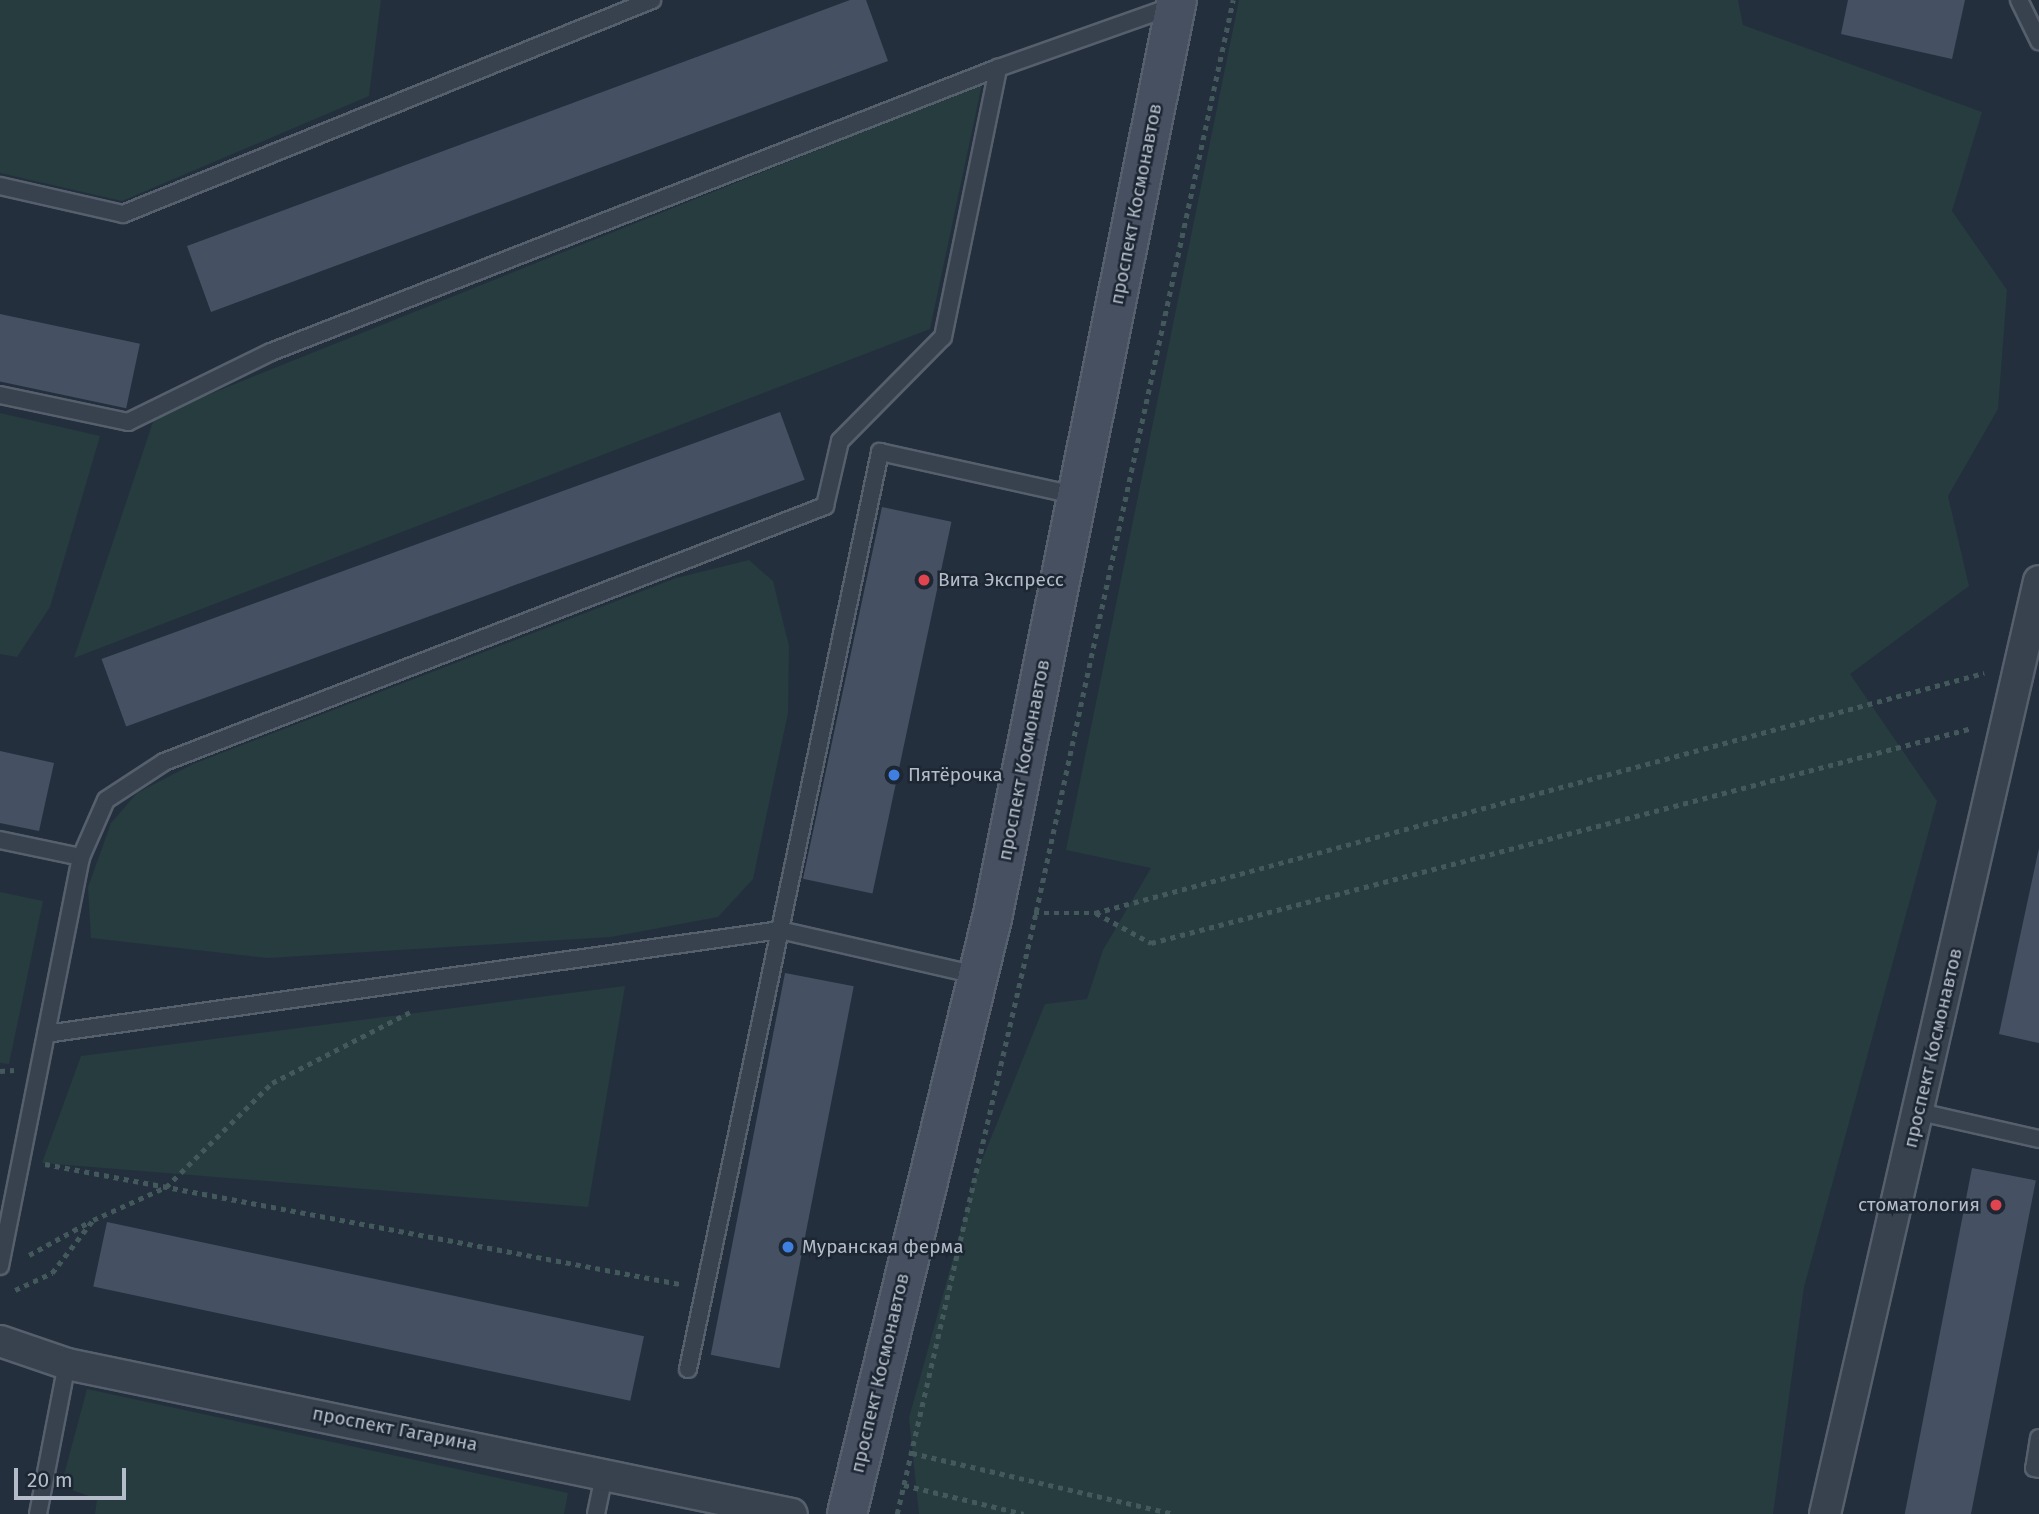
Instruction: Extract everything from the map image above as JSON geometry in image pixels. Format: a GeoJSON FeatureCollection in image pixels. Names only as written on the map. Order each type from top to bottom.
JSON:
{"type":"FeatureCollection","features":[{"type":"Feature","properties":{"kind":"main road","name":"проспект Космонавтов"},"geometry":{"type":"LineString","coordinates":[[847,1514],[993,914],[1078,496],[1167,2]]}},
{"type":"Feature","properties":{"kind":"street","name":"проспект Космонавтов"},"geometry":{"type":"LineString","coordinates":[[1825,1514],[1920,1112],[2007,719],[2022,663],[2034,633],[2039,582]]}},
{"type":"Feature","properties":{"kind":"street","name":"проспект Гагарина"},"geometry":{"type":"LineString","coordinates":[[0,1341],[67,1364],[605,1471],[792,1514]]}},
{"type":"Feature","properties":{"kind":"lane"},"geometry":{"type":"LineString","coordinates":[[0,186],[123,214],[652,0]]}},
{"type":"Feature","properties":{"kind":"lane"},"geometry":{"type":"LineString","coordinates":[[2019,0],[2039,41]]}},
{"type":"Feature","properties":{"kind":"lane"},"geometry":{"type":"LineString","coordinates":[[0,395],[128,422],[271,352],[1167,2]]}},
{"type":"Feature","properties":{"kind":"lane"},"geometry":{"type":"LineString","coordinates":[[0,1266],[81,857],[106,800],[164,762],[825,506],[840,441],[943,337],[998,68]]}},
{"type":"Feature","properties":{"kind":"lane"},"geometry":{"type":"LineString","coordinates":[[688,1369],[880,452],[1078,496]]}},
{"type":"Feature","properties":{"kind":"lane"},"geometry":{"type":"LineString","coordinates":[[0,840],[81,857]]}},
{"type":"Feature","properties":{"kind":"lane"},"geometry":{"type":"LineString","coordinates":[[46,1034],[780,930],[976,975]]}},
{"type":"Feature","properties":{"kind":"lane"},"geometry":{"type":"LineString","coordinates":[[1920,1112],[2039,1139]]}},
{"type":"Feature","properties":{"kind":"lane"},"geometry":{"type":"LineString","coordinates":[[38,1514],[67,1364]]}},
{"type":"Feature","properties":{"kind":"lane"},"geometry":{"type":"LineString","coordinates":[[2039,1438],[2034,1468],[2039,1469]]}},
{"type":"Feature","properties":{"kind":"lane"},"geometry":{"type":"LineString","coordinates":[[596,1514],[605,1471]]}},
{"type":"Feature","properties":{"kind":"path"},"geometry":{"type":"LineString","coordinates":[[897,1514],[1036,912],[1233,0]]}},
{"type":"Feature","properties":{"kind":"path"},"geometry":{"type":"LineString","coordinates":[[993,914],[1095,913],[2022,663]]}},
{"type":"Feature","properties":{"kind":"path"},"geometry":{"type":"LineString","coordinates":[[1095,913],[1151,943],[2007,719]]}},
{"type":"Feature","properties":{"kind":"path"},"geometry":{"type":"LineString","coordinates":[[23,1258],[93,1220],[166,1187],[272,1083],[424,1006]]}},
{"type":"Feature","properties":{"kind":"path"},"geometry":{"type":"LineString","coordinates":[[21,1160],[705,1289]]}},
{"type":"Feature","properties":{"kind":"path"},"geometry":{"type":"LineString","coordinates":[[0,1291],[23,1289],[52,1273],[93,1220]]}},
{"type":"Feature","properties":{"kind":"path"},"geometry":{"type":"LineString","coordinates":[[912,1453],[1174,1514]]}},
{"type":"Feature","properties":{"kind":"path"},"geometry":{"type":"LineString","coordinates":[[904,1485],[1024,1514]]}},
{"type":"Feature","properties":{"kind":"green space"},"geometry":{"type":"Polygon","coordinates":[[[0,0],[381,0],[369,96],[122,201],[0,173],[0,0]]]}},
{"type":"Feature","properties":{"kind":"green space"},"geometry":{"type":"Polygon","coordinates":[[[1239,0],[1738,0],[1743,25],[1982,112],[1952,211],[2007,290],[1998,409],[1948,496],[1969,586],[1850,674],[1937,801],[1804,1287],[1773,1514],[919,1514],[909,1418],[976,1175],[1045,1004],[1087,999],[1103,950],[1151,868],[1066,850],[1239,0]]]}},
{"type":"Feature","properties":{"kind":"green space"},"geometry":{"type":"Polygon","coordinates":[[[982,84],[930,329],[74,658],[155,416],[982,84]]]}},
{"type":"Feature","properties":{"kind":"green space"},"geometry":{"type":"Polygon","coordinates":[[[0,413],[100,436],[50,607],[17,657],[0,654],[0,413]]]}},
{"type":"Feature","properties":{"kind":"green space"},"geometry":{"type":"Polygon","coordinates":[[[749,560],[773,581],[789,646],[788,713],[753,879],[718,917],[611,937],[268,958],[91,938],[88,887],[111,823],[137,793],[193,764],[676,578],[749,560]]]}},
{"type":"Feature","properties":{"kind":"green space"},"geometry":{"type":"Polygon","coordinates":[[[0,892],[43,901],[9,1064],[0,1063],[0,892]]]}},
{"type":"Feature","properties":{"kind":"green space"},"geometry":{"type":"Polygon","coordinates":[[[625,986],[588,1207],[42,1163],[81,1056],[625,986]]]}},
{"type":"Feature","properties":{"kind":"green space"},"geometry":{"type":"Polygon","coordinates":[[[87,1389],[568,1493],[564,1514],[95,1514],[97,1499],[61,1486],[87,1389]]]}},
{"type":"Feature","properties":{"kind":"building"},"geometry":{"type":"Polygon","coordinates":[[[850,0],[866,0],[888,61],[211,312],[187,246],[850,0]]]}},
{"type":"Feature","properties":{"kind":"building"},"geometry":{"type":"Polygon","coordinates":[[[1848,0],[1965,0],[1952,59],[1841,34],[1848,0]]]}},
{"type":"Feature","properties":{"kind":"building"},"geometry":{"type":"Polygon","coordinates":[[[0,314],[140,344],[126,408],[0,381],[0,314]]]}},
{"type":"Feature","properties":{"kind":"building"},"geometry":{"type":"Polygon","coordinates":[[[780,412],[805,480],[126,727],[102,659],[780,412]]]}},
{"type":"Feature","properties":{"kind":"building"},"geometry":{"type":"Polygon","coordinates":[[[882,507],[951,522],[872,893],[803,879],[882,507]]]}},
{"type":"Feature","properties":{"kind":"building"},"geometry":{"type":"Polygon","coordinates":[[[0,751],[54,763],[39,831],[0,823],[0,751]]]}},
{"type":"Feature","properties":{"kind":"building"},"geometry":{"type":"Polygon","coordinates":[[[2039,848],[2039,1043],[1999,1034],[2039,848]]]}},
{"type":"Feature","properties":{"kind":"building"},"geometry":{"type":"Polygon","coordinates":[[[785,973],[854,986],[779,1368],[711,1355],[785,973]]]}},
{"type":"Feature","properties":{"kind":"building"},"geometry":{"type":"Polygon","coordinates":[[[1972,1168],[2036,1180],[1971,1514],[1905,1514],[1972,1168]]]}},
{"type":"Feature","properties":{"kind":"building"},"geometry":{"type":"Polygon","coordinates":[[[107,1222],[644,1336],[630,1401],[93,1287],[107,1222]]]}},
{"type":"Feature","properties":{"kind":"place","name":"Вита Экспресс"},"geometry":{"type":"Point","coordinates":[924,580]}},
{"type":"Feature","properties":{"kind":"place","name":"Пятёрочка"},"geometry":{"type":"Point","coordinates":[894,775]}},
{"type":"Feature","properties":{"kind":"place","name":"стоматология"},"geometry":{"type":"Point","coordinates":[1996,1205]}},
{"type":"Feature","properties":{"kind":"place","name":"Муранская ферма"},"geometry":{"type":"Point","coordinates":[788,1247]}}]}
